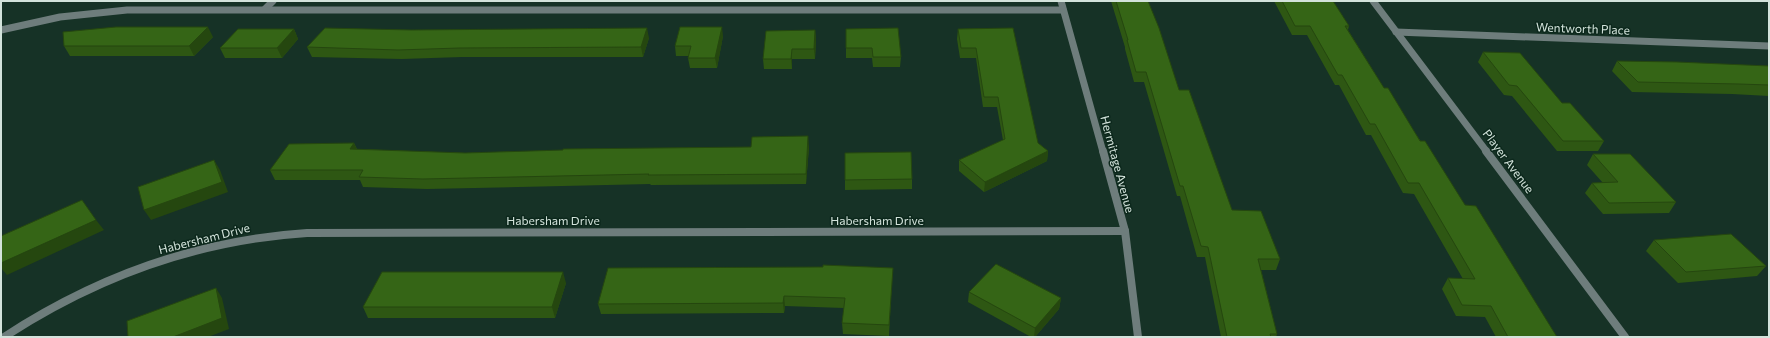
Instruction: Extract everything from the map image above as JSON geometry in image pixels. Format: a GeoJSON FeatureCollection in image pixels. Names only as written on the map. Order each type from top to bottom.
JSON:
{"type":"FeatureCollection","features":[{"type":"Feature","properties":{"kind":"street"},"geometry":{"type":"LineString","coordinates":[[265,9],[273,1]]}},
{"type":"Feature","properties":{"kind":"street","name":"Hermitage Avenue"},"geometry":{"type":"LineString","coordinates":[[1061,1],[1124,231],[1138,337]]}},
{"type":"Feature","properties":{"kind":"street","name":"Player Avenue"},"geometry":{"type":"LineString","coordinates":[[1373,1],[1625,337]]}},
{"type":"Feature","properties":{"kind":"street"},"geometry":{"type":"LineString","coordinates":[[1,30],[60,17],[120,10],[1063,10]]}},
{"type":"Feature","properties":{"kind":"street","name":"Wentworth Place"},"geometry":{"type":"LineString","coordinates":[[1396,32],[1769,46]]}},
{"type":"Feature","properties":{"kind":"street","name":"Habersham Drive"},"geometry":{"type":"LineString","coordinates":[[4,337],[55,305],[99,284],[144,266],[229,242],[262,236],[308,233],[1124,231]]}},
{"type":"Feature","properties":{"kind":"building"},"geometry":{"type":"Polygon","coordinates":[[[1116,1],[1148,1],[1159,28],[1179,90],[1189,90],[1232,210],[1261,211],[1280,259],[1258,259],[1277,334],[1270,334],[1271,337],[1227,337],[1208,247],[1201,246],[1183,186],[1180,186],[1146,72],[1136,72],[1116,1]]]}},
{"type":"Feature","properties":{"kind":"building"},"geometry":{"type":"Polygon","coordinates":[[[1282,1],[1333,1],[1349,26],[1345,26],[1384,88],[1388,88],[1420,141],[1425,141],[1465,205],[1476,206],[1557,337],[1508,337],[1491,306],[1462,305],[1448,278],[1475,279],[1419,183],[1408,183],[1375,124],[1370,124],[1342,75],[1338,75],[1310,26],[1295,26],[1282,1]]]}},
{"type":"Feature","properties":{"kind":"building"},"geometry":{"type":"Polygon","coordinates":[[[116,27],[208,27],[189,46],[64,46],[63,32],[116,27]]]}},
{"type":"Feature","properties":{"kind":"building"},"geometry":{"type":"Polygon","coordinates":[[[680,27],[722,27],[715,58],[688,58],[691,46],[675,46],[680,27]]]}},
{"type":"Feature","properties":{"kind":"building"},"geometry":{"type":"Polygon","coordinates":[[[325,28],[411,30],[647,28],[641,47],[459,48],[398,50],[307,47],[325,28]]]}},
{"type":"Feature","properties":{"kind":"building"},"geometry":{"type":"Polygon","coordinates":[[[898,28],[901,57],[873,57],[872,48],[846,48],[846,29],[898,28]]]}},
{"type":"Feature","properties":{"kind":"building"},"geometry":{"type":"Polygon","coordinates":[[[1013,28],[1038,143],[1048,151],[985,182],[959,160],[1005,139],[998,97],[984,97],[976,48],[961,48],[958,29],[1013,28]]]}},
{"type":"Feature","properties":{"kind":"building"},"geometry":{"type":"Polygon","coordinates":[[[238,29],[294,29],[277,48],[220,48],[238,29]]]}},
{"type":"Feature","properties":{"kind":"building"},"geometry":{"type":"Polygon","coordinates":[[[815,30],[814,49],[792,49],[791,59],[763,59],[766,31],[815,30]]]}},
{"type":"Feature","properties":{"kind":"building"},"geometry":{"type":"Polygon","coordinates":[[[1483,52],[1520,53],[1562,103],[1570,103],[1604,141],[1563,141],[1517,86],[1509,85],[1483,52]]]}},
{"type":"Feature","properties":{"kind":"building"},"geometry":{"type":"Polygon","coordinates":[[[1617,61],[1769,66],[1769,85],[1638,82],[1617,61]]]}},
{"type":"Feature","properties":{"kind":"building"},"geometry":{"type":"Polygon","coordinates":[[[808,136],[806,174],[648,175],[649,174],[423,179],[359,177],[363,170],[270,170],[289,144],[354,143],[350,149],[465,153],[563,149],[751,147],[752,137],[808,136]]]}},
{"type":"Feature","properties":{"kind":"building"},"geometry":{"type":"Polygon","coordinates":[[[911,152],[912,179],[845,180],[845,153],[911,152]]]}},
{"type":"Feature","properties":{"kind":"building"},"geometry":{"type":"Polygon","coordinates":[[[1593,154],[1630,154],[1676,202],[1609,203],[1592,183],[1618,182],[1593,154]]]}},
{"type":"Feature","properties":{"kind":"building"},"geometry":{"type":"Polygon","coordinates":[[[214,160],[222,182],[144,210],[138,187],[214,160]]]}},
{"type":"Feature","properties":{"kind":"building"},"geometry":{"type":"Polygon","coordinates":[[[82,200],[96,220],[1,263],[1,236],[82,200]]]}},
{"type":"Feature","properties":{"kind":"building"},"geometry":{"type":"Polygon","coordinates":[[[1731,234],[1766,266],[1686,272],[1654,240],[1731,234]]]}},
{"type":"Feature","properties":{"kind":"building"},"geometry":{"type":"Polygon","coordinates":[[[996,264],[1061,298],[1035,328],[969,292],[996,264]]]}},
{"type":"Feature","properties":{"kind":"building"},"geometry":{"type":"Polygon","coordinates":[[[823,265],[893,268],[889,325],[842,323],[845,298],[784,296],[783,303],[598,304],[608,268],[823,267],[823,265]]]}},
{"type":"Feature","properties":{"kind":"building"},"geometry":{"type":"Polygon","coordinates":[[[382,272],[563,272],[552,307],[363,307],[382,272]]]}},
{"type":"Feature","properties":{"kind":"building"},"geometry":{"type":"Polygon","coordinates":[[[216,288],[222,318],[173,337],[128,337],[127,321],[216,288]]]}}]}
